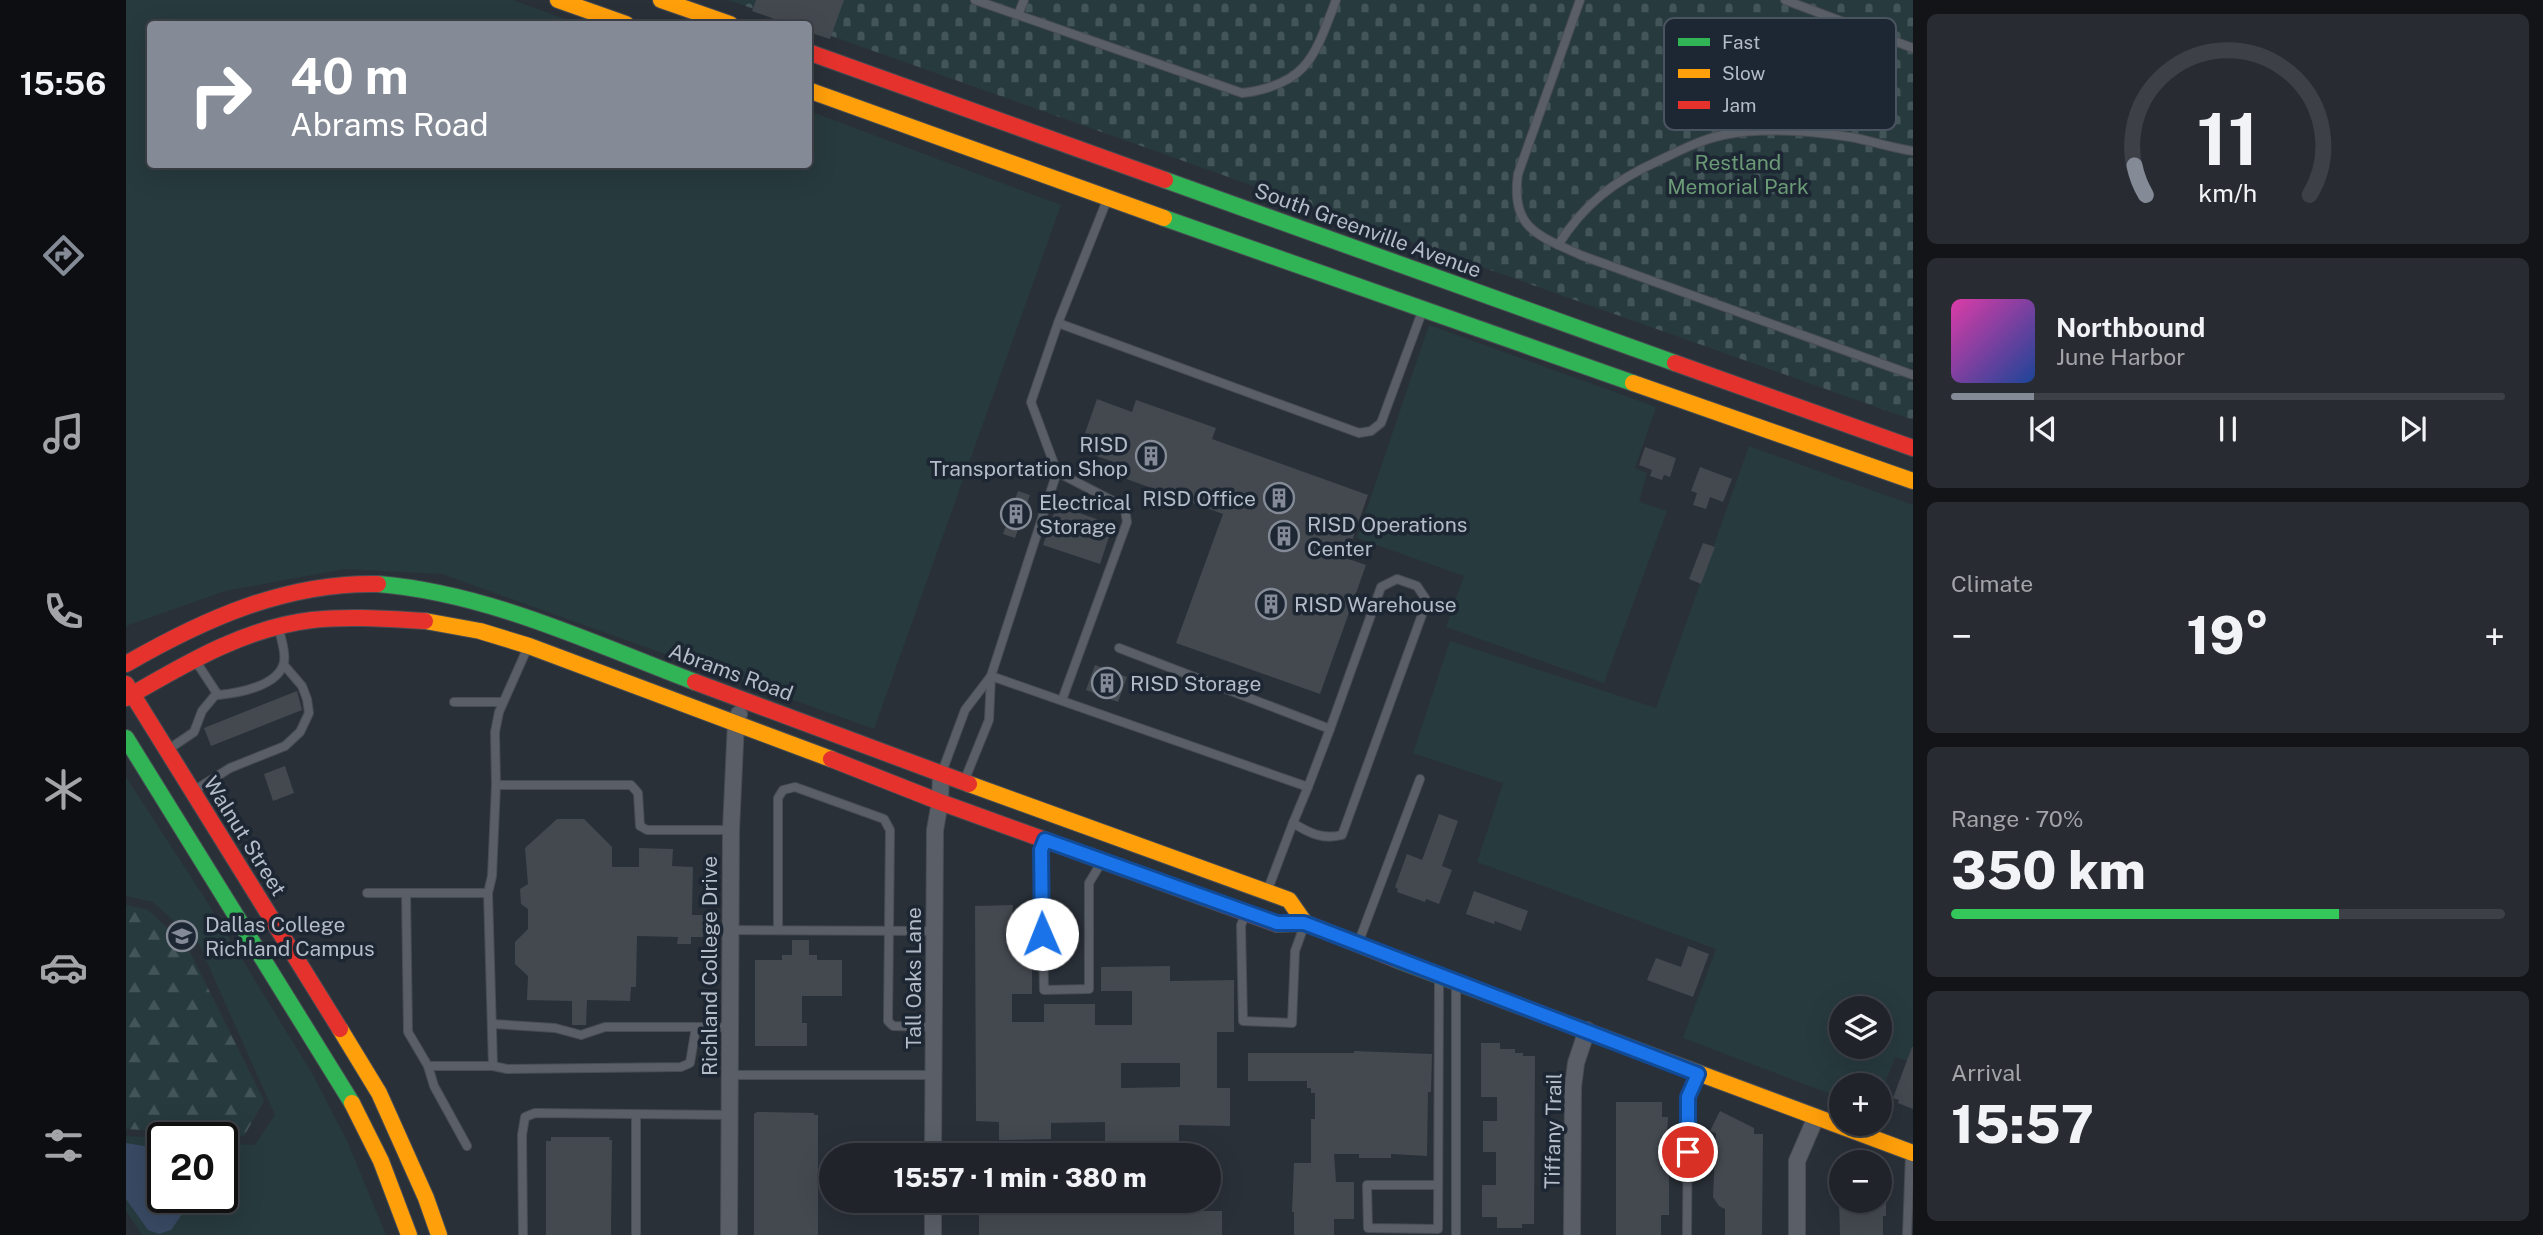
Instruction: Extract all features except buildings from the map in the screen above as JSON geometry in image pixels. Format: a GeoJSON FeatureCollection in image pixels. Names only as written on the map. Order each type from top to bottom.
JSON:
{"type":"FeatureCollection","features":[{"type":"Feature","properties":{"kind":"main road"},"geometry":{"type":"LineString","coordinates":[[558,0],[618,21]]}},
{"type":"Feature","properties":{"kind":"main road"},"geometry":{"type":"LineString","coordinates":[[662,0],[722,21]]}},
{"type":"Feature","properties":{"kind":"main road","name":"South Greenville Avenue"},"geometry":{"type":"LineString","coordinates":[[812,54],[1115,181],[1428,293],[1913,481]]}},
{"type":"Feature","properties":{"kind":"main road","name":"South Greenville Avenue"},"geometry":{"type":"LineString","coordinates":[[812,91],[1115,181],[1428,293],[1913,448]]}},
{"type":"Feature","properties":{"kind":"main road","name":"Abrams Road"},"geometry":{"type":"LineString","coordinates":[[126,664],[177,636],[233,611],[290,593],[330,586],[370,584],[434,591],[471,599],[1289,900],[1304,923]]}},
{"type":"Feature","properties":{"kind":"main road","name":"Abrams Road"},"geometry":{"type":"LineString","coordinates":[[128,692],[240,638],[278,626],[312,620],[344,618],[433,621],[480,631],[529,646],[736,722],[940,802],[1247,913],[1277,923],[1304,923],[1456,983],[1911,1152]]}},
{"type":"Feature","properties":{"kind":"main road"},"geometry":{"type":"LineString","coordinates":[[529,646],[538,622]]}},
{"type":"Feature","properties":{"kind":"main road","name":"Walnut Street"},"geometry":{"type":"LineString","coordinates":[[128,692],[379,1093],[426,1198],[439,1235]]}},
{"type":"Feature","properties":{"kind":"main road"},"geometry":{"type":"LineString","coordinates":[[126,738],[356,1109],[381,1161],[409,1235]]}},
{"type":"Feature","properties":{"kind":"street","name":"Richland College Drive"},"geometry":{"type":"LineString","coordinates":[[729,1235],[731,830],[736,722],[745,699]]}},
{"type":"Feature","properties":{"kind":"street","name":"Tall Oaks Lane"},"geometry":{"type":"LineString","coordinates":[[933,1143],[935,830],[941,774]]}},
{"type":"Feature","properties":{"kind":"street"},"geometry":{"type":"LineString","coordinates":[[940,802],[963,782]]}},
{"type":"Feature","properties":{"kind":"street","name":"Tiffany Trail"},"geometry":{"type":"LineString","coordinates":[[1572,1235],[1573,1087],[1576,1063],[1587,1030]]}},
{"type":"Feature","properties":{"kind":"street"},"geometry":{"type":"LineString","coordinates":[[1797,1235],[1797,1161],[1815,1117]]}},
{"type":"Feature","properties":{"kind":"street"},"geometry":{"type":"LineString","coordinates":[[933,1213],[933,1235]]}},
{"type":"Feature","properties":{"kind":"lane"},"geometry":{"type":"LineString","coordinates":[[975,0],[1242,93],[1255,92],[1282,82],[1303,69],[1317,49],[1336,0]]}},
{"type":"Feature","properties":{"kind":"lane"},"geometry":{"type":"LineString","coordinates":[[1018,15],[1024,0]]}},
{"type":"Feature","properties":{"kind":"lane"},"geometry":{"type":"LineString","coordinates":[[1580,0],[1522,159],[1516,190],[1519,214],[1525,224],[1558,245],[1583,256],[1913,375]]}},
{"type":"Feature","properties":{"kind":"lane"},"geometry":{"type":"LineString","coordinates":[[1785,0],[1833,18]]}},
{"type":"Feature","properties":{"kind":"lane"},"geometry":{"type":"LineString","coordinates":[[1896,42],[1913,48]]}},
{"type":"Feature","properties":{"kind":"lane"},"geometry":{"type":"LineString","coordinates":[[1558,245],[1579,214],[1624,178],[1684,149],[1722,135],[1759,131],[1819,134],[1871,141],[1913,151]]}},
{"type":"Feature","properties":{"kind":"lane"},"geometry":{"type":"LineString","coordinates":[[963,782],[989,720],[992,676],[1057,472],[1031,402],[1058,323],[1115,181]]}},
{"type":"Feature","properties":{"kind":"lane"},"geometry":{"type":"LineString","coordinates":[[1058,323],[1359,433],[1371,431],[1381,424],[1428,293]]}},
{"type":"Feature","properties":{"kind":"lane"},"geometry":{"type":"LineString","coordinates":[[1057,472],[1113,500],[1125,510],[1127,522],[1062,700]]}},
{"type":"Feature","properties":{"kind":"lane"},"geometry":{"type":"LineString","coordinates":[[1266,892],[1293,823],[1308,787],[1330,729],[1381,587],[1397,579],[1417,586],[1427,601],[1342,835],[1329,839],[1293,823]]}},
{"type":"Feature","properties":{"kind":"lane"},"geometry":{"type":"LineString","coordinates":[[194,659],[221,696],[265,684],[280,672],[284,665],[278,626]]}},
{"type":"Feature","properties":{"kind":"lane"},"geometry":{"type":"LineString","coordinates":[[493,1066],[488,893],[492,876],[495,732],[503,702],[529,646]]}},
{"type":"Feature","properties":{"kind":"lane"},"geometry":{"type":"LineString","coordinates":[[1119,648],[1330,729]]}},
{"type":"Feature","properties":{"kind":"lane"},"geometry":{"type":"LineString","coordinates":[[192,791],[230,768],[285,746],[300,732],[309,713],[307,699],[302,685],[284,665]]}},
{"type":"Feature","properties":{"kind":"lane"},"geometry":{"type":"LineString","coordinates":[[992,676],[1308,787]]}},
{"type":"Feature","properties":{"kind":"lane"},"geometry":{"type":"LineString","coordinates":[[941,774],[965,710],[992,676]]}},
{"type":"Feature","properties":{"kind":"lane"},"geometry":{"type":"LineString","coordinates":[[167,751],[194,732],[202,711],[217,693]]}},
{"type":"Feature","properties":{"kind":"lane"},"geometry":{"type":"LineString","coordinates":[[454,702],[503,702]]}},
{"type":"Feature","properties":{"kind":"lane"},"geometry":{"type":"LineString","coordinates":[[1358,944],[1420,779]]}},
{"type":"Feature","properties":{"kind":"lane"},"geometry":{"type":"LineString","coordinates":[[495,785],[631,785],[638,793],[640,826],[647,830],[731,830]]}},
{"type":"Feature","properties":{"kind":"lane"},"geometry":{"type":"LineString","coordinates":[[778,930],[778,798],[783,790],[795,787],[887,822],[890,830],[889,1024],[897,1027],[934,1027]]}},
{"type":"Feature","properties":{"kind":"lane"},"geometry":{"type":"LineString","coordinates":[[1045,840],[1041,850],[1044,990],[1089,989],[1089,884],[1103,861]]}},
{"type":"Feature","properties":{"kind":"lane"},"geometry":{"type":"LineString","coordinates":[[367,893],[488,893]]}},
{"type":"Feature","properties":{"kind":"lane"},"geometry":{"type":"LineString","coordinates":[[407,893],[408,1032],[428,1066],[434,1086],[467,1146]]}},
{"type":"Feature","properties":{"kind":"lane"},"geometry":{"type":"LineString","coordinates":[[1247,913],[1241,925],[1243,1021],[1292,1023],[1295,951],[1304,923]]}},
{"type":"Feature","properties":{"kind":"lane"},"geometry":{"type":"LineString","coordinates":[[730,930],[934,931]]}},
{"type":"Feature","properties":{"kind":"lane"},"geometry":{"type":"LineString","coordinates":[[1438,1185],[1367,1185],[1368,1228],[1438,1229],[1439,976]]}},
{"type":"Feature","properties":{"kind":"lane"},"geometry":{"type":"LineString","coordinates":[[1456,983],[1457,1235]]}},
{"type":"Feature","properties":{"kind":"lane"},"geometry":{"type":"LineString","coordinates":[[493,1024],[555,1028],[582,1035],[605,1027],[730,1027]]}},
{"type":"Feature","properties":{"kind":"lane"},"geometry":{"type":"LineString","coordinates":[[428,1066],[493,1066],[507,1069],[681,1067],[690,1063],[696,1027]]}},
{"type":"Feature","properties":{"kind":"lane"},"geometry":{"type":"LineString","coordinates":[[730,1074],[933,1075]]}},
{"type":"Feature","properties":{"kind":"lane"},"geometry":{"type":"LineString","coordinates":[[1687,1235],[1688,1097],[1698,1074]]}},
{"type":"Feature","properties":{"kind":"lane"},"geometry":{"type":"LineString","coordinates":[[523,1235],[522,1135],[525,1117],[535,1113],[730,1115]]}},
{"type":"Feature","properties":{"kind":"lane"},"geometry":{"type":"LineString","coordinates":[[636,1114],[636,1235]]}},
{"type":"Feature","properties":{"kind":"lane"},"geometry":{"type":"LineString","coordinates":[[1907,1235],[1911,1152]]}},
{"type":"Feature","properties":{"kind":"green space"},"geometry":{"type":"Polygon","coordinates":[[[126,0],[513,0],[571,21],[147,21],[147,168],[812,168],[812,112],[1061,205],[874,729],[442,574],[344,569],[225,591],[126,626],[126,0]]]}},
{"type":"Feature","properties":{"kind":"green space","name":"Restland Memorial Park"},"geometry":{"type":"Polygon","coordinates":[[[728,0],[1913,0],[1913,420],[812,29],[812,21],[788,21],[728,0]]]}},
{"type":"Feature","properties":{"kind":"green space"},"geometry":{"type":"Polygon","coordinates":[[[1429,325],[1656,407],[1635,468],[1647,473],[1639,502],[1667,511],[1604,683],[1446,627],[1464,576],[1357,538],[1429,325]]]}},
{"type":"Feature","properties":{"kind":"green space"},"geometry":{"type":"Polygon","coordinates":[[[1749,446],[1913,505],[1913,1062],[1895,1057],[1889,1073],[1829,1073],[1829,1093],[1683,1038],[1716,949],[1477,862],[1503,783],[1413,753],[1450,641],[1656,708],[1749,446]]]}},
{"type":"Feature","properties":{"kind":"green space"},"geometry":{"type":"Polygon","coordinates":[[[126,777],[204,897],[313,1075],[348,1143],[386,1235],[142,1235],[126,1211],[126,1136],[147,1137],[147,1213],[238,1213],[238,1144],[255,1145],[275,1115],[199,944],[153,902],[126,896],[126,777]]]}},
{"type":"Feature","properties":{"kind":"green space"},"geometry":{"type":"Polygon","coordinates":[[[126,905],[148,910],[187,946],[264,1101],[244,1136],[238,1136],[238,1122],[147,1122],[147,1130],[126,1129],[126,905]]]}},
{"type":"Feature","properties":{"kind":"water"},"geometry":{"type":"Polygon","coordinates":[[[126,1143],[147,1146],[147,1213],[183,1213],[171,1230],[159,1234],[148,1230],[126,1199],[126,1143]]]}},
{"type":"Feature","properties":{"kind":"traffic: fast"},"geometry":{"type":"LineString","coordinates":[[1165,180],[1675,363]]}},
{"type":"Feature","properties":{"kind":"traffic: fast"},"geometry":{"type":"LineString","coordinates":[[1164,218],[1633,383]]}},
{"type":"Feature","properties":{"kind":"traffic: fast"},"geometry":{"type":"LineString","coordinates":[[378,584],[419,589],[499,609],[578,636],[695,682]]}},
{"type":"Feature","properties":{"kind":"traffic: fast"},"geometry":{"type":"LineString","coordinates":[[126,738],[352,1103]]}},
{"type":"Feature","properties":{"kind":"traffic: fast"},"geometry":{"type":"LineString","coordinates":[[1395,959],[1658,1058]]}},
{"type":"Feature","properties":{"kind":"traffic: slow"},"geometry":{"type":"LineString","coordinates":[[558,0],[618,21]]}},
{"type":"Feature","properties":{"kind":"traffic: slow"},"geometry":{"type":"LineString","coordinates":[[661,0],[721,21]]}},
{"type":"Feature","properties":{"kind":"traffic: slow"},"geometry":{"type":"LineString","coordinates":[[812,91],[1164,218]]}},
{"type":"Feature","properties":{"kind":"traffic: slow"},"geometry":{"type":"LineString","coordinates":[[1633,383],[1913,481]]}},
{"type":"Feature","properties":{"kind":"traffic: slow"},"geometry":{"type":"LineString","coordinates":[[425,621],[480,631],[529,646],[831,759]]}},
{"type":"Feature","properties":{"kind":"traffic: slow"},"geometry":{"type":"LineString","coordinates":[[969,784],[1289,900],[1305,923]]}},
{"type":"Feature","properties":{"kind":"traffic: slow"},"geometry":{"type":"LineString","coordinates":[[340,1029],[379,1093],[426,1198],[439,1235]]}},
{"type":"Feature","properties":{"kind":"traffic: slow"},"geometry":{"type":"LineString","coordinates":[[1658,1058],[1913,1153]]}},
{"type":"Feature","properties":{"kind":"traffic: slow"},"geometry":{"type":"LineString","coordinates":[[352,1103],[381,1161],[409,1235]]}},
{"type":"Feature","properties":{"kind":"traffic: jam"},"geometry":{"type":"LineString","coordinates":[[812,53],[1165,180]]}},
{"type":"Feature","properties":{"kind":"traffic: jam"},"geometry":{"type":"LineString","coordinates":[[1675,363],[1913,448]]}},
{"type":"Feature","properties":{"kind":"traffic: jam"},"geometry":{"type":"LineString","coordinates":[[126,664],[185,632],[247,606],[311,589],[378,584]]}},
{"type":"Feature","properties":{"kind":"traffic: jam"},"geometry":{"type":"LineString","coordinates":[[126,698],[216,649],[287,624],[340,618],[425,621]]}},
{"type":"Feature","properties":{"kind":"traffic: jam"},"geometry":{"type":"LineString","coordinates":[[695,682],[969,784]]}},
{"type":"Feature","properties":{"kind":"traffic: jam"},"geometry":{"type":"LineString","coordinates":[[126,684],[340,1029]]}},
{"type":"Feature","properties":{"kind":"traffic: jam"},"geometry":{"type":"LineString","coordinates":[[831,759],[940,802],[1277,924],[1305,923],[1395,959]]}},
{"type":"Feature","properties":{"kind":"place","name":"RISD Transportation Shop"},"geometry":{"type":"Point","coordinates":[1151,456]}},
{"type":"Feature","properties":{"kind":"place","name":"RISD Office"},"geometry":{"type":"Point","coordinates":[1279,498]}},
{"type":"Feature","properties":{"kind":"place","name":"Electrical Storage"},"geometry":{"type":"Point","coordinates":[1016,514]}},
{"type":"Feature","properties":{"kind":"place","name":"RISD Operations Center"},"geometry":{"type":"Point","coordinates":[1284,536]}},
{"type":"Feature","properties":{"kind":"place","name":"RISD Warehouse"},"geometry":{"type":"Point","coordinates":[1271,604]}},
{"type":"Feature","properties":{"kind":"place","name":"RISD Storage"},"geometry":{"type":"Point","coordinates":[1107,683]}},
{"type":"Feature","properties":{"kind":"place","name":"Dallas College Richland Campus"},"geometry":{"type":"Point","coordinates":[182,936]}},
{"type":"Feature","properties":{"kind":"route"},"geometry":{"type":"LineString","coordinates":[[1042,934],[1041,850],[1045,840],[1277,923],[1304,923],[1698,1074],[1688,1097],[1688,1152]]}}]}
